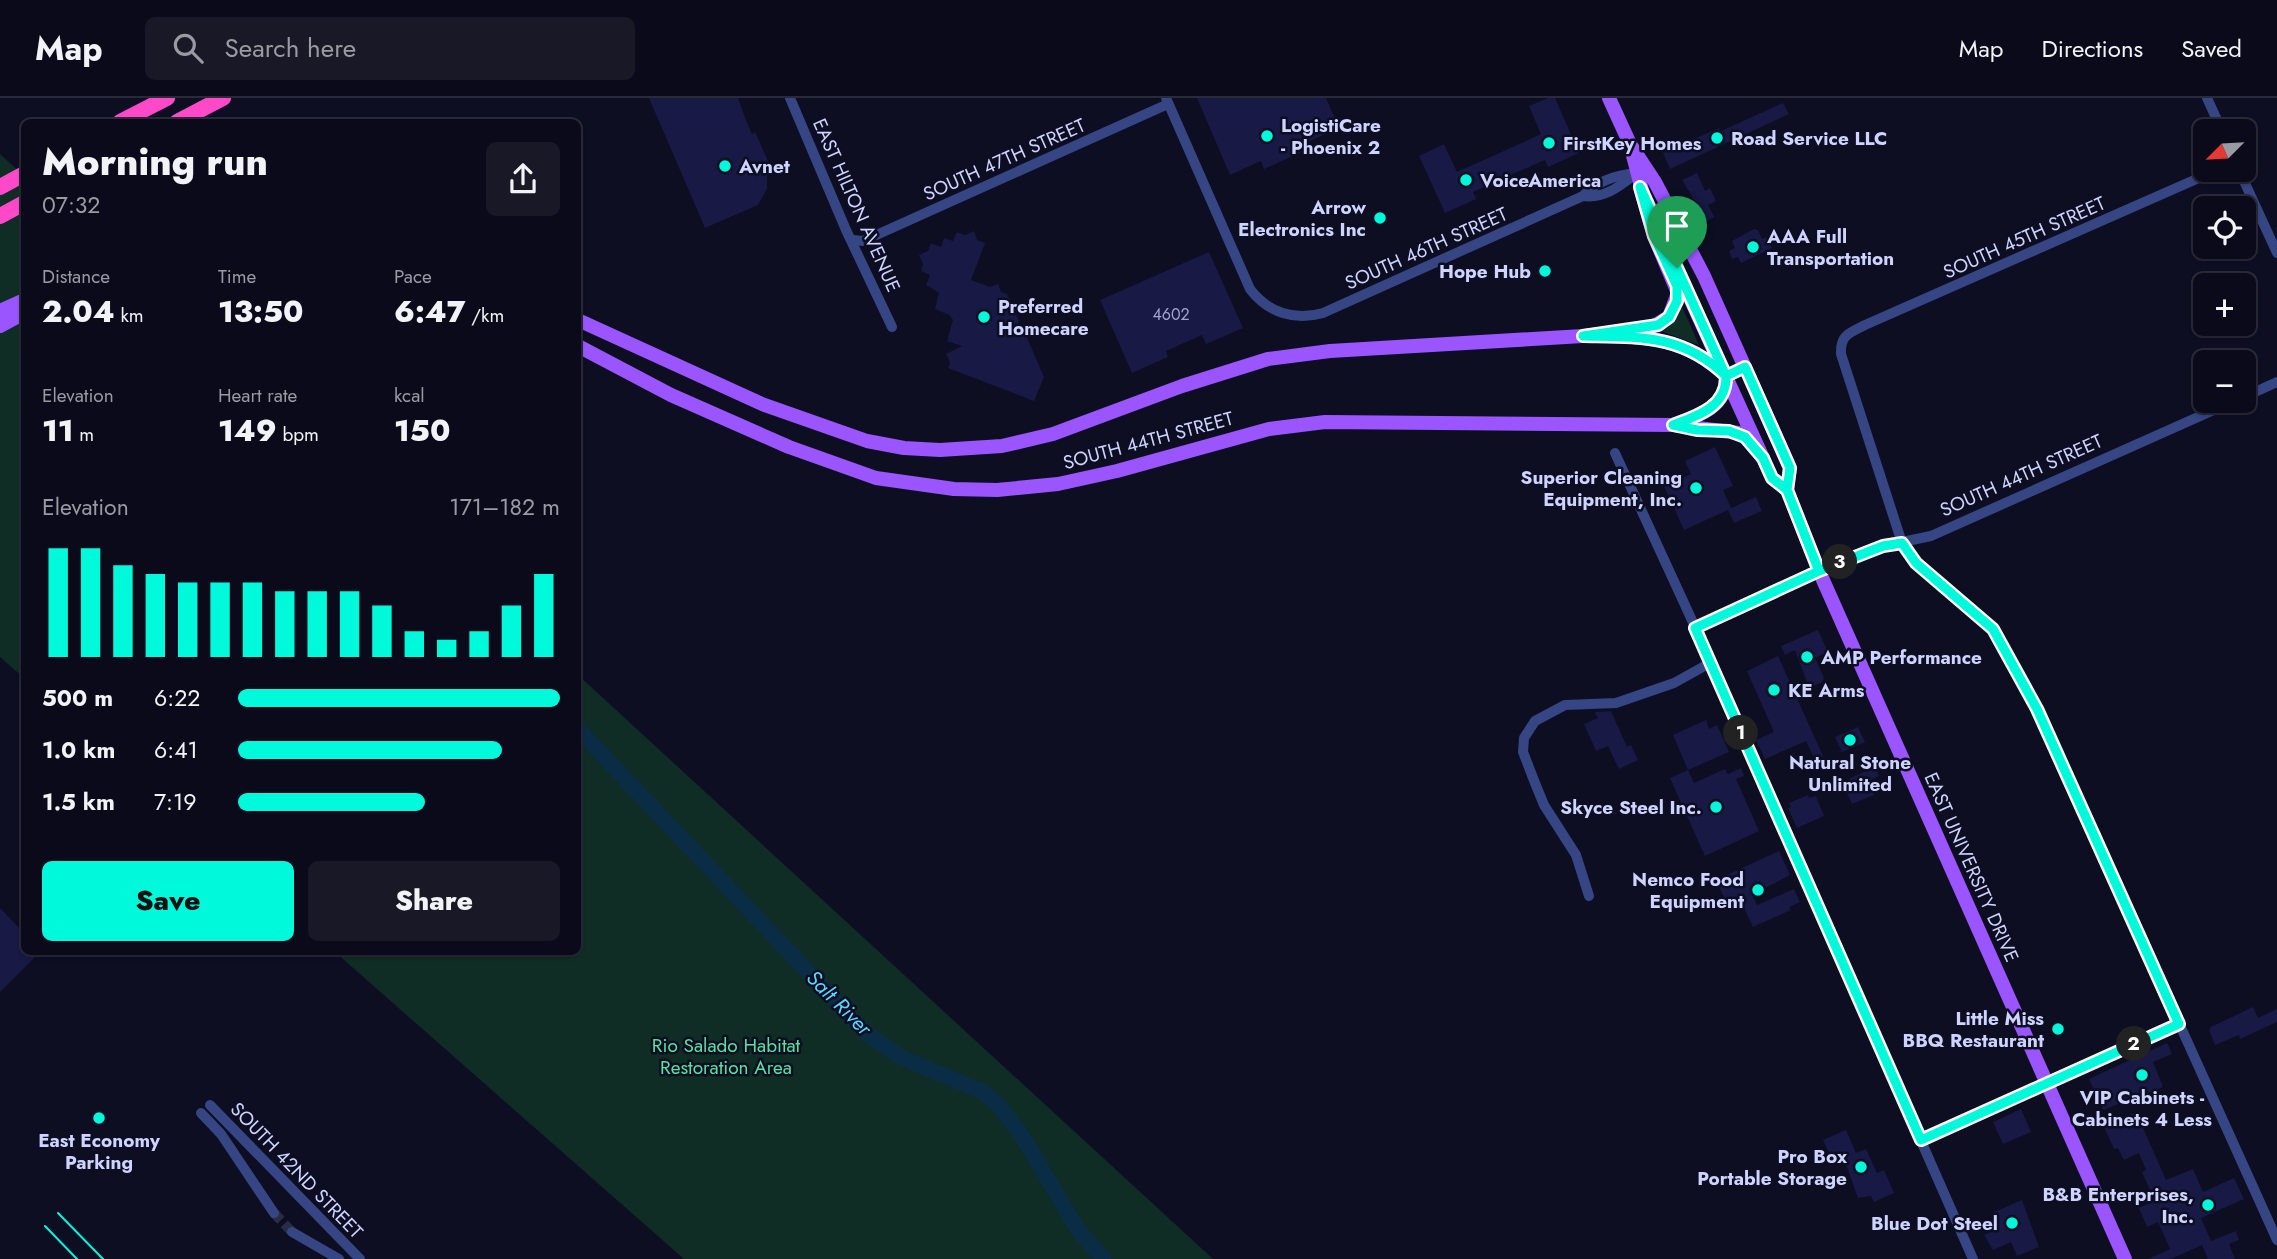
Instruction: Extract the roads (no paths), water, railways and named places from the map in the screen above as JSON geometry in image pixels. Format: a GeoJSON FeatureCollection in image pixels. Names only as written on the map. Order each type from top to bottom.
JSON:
{"type":"FeatureCollection","features":[{"type":"Feature","properties":{"kind":"highway"},"geometry":{"type":"LineString","coordinates":[[126,119],[167,98]]}},
{"type":"Feature","properties":{"kind":"highway"},"geometry":{"type":"LineString","coordinates":[[183,119],[223,98]]}},
{"type":"Feature","properties":{"kind":"highway"},"geometry":{"type":"LineString","coordinates":[[0,187],[21,176]]}},
{"type":"Feature","properties":{"kind":"highway"},"geometry":{"type":"LineString","coordinates":[[0,216],[21,205]]}},
{"type":"Feature","properties":{"kind":"main road","name":"EAST UNIVERSITY DRIVE"},"geometry":{"type":"LineString","coordinates":[[1609,98],[1772,478],[1787,490]]}},
{"type":"Feature","properties":{"kind":"main road","name":"EAST UNIVERSITY DRIVE"},"geometry":{"type":"LineString","coordinates":[[1641,176],[1704,276],[1745,367],[1790,468],[1787,490],[1819,571],[2125,1259]]}},
{"type":"Feature","properties":{"kind":"main road"},"geometry":{"type":"LineString","coordinates":[[1583,336],[1658,325],[1669,317],[1677,301],[1677,286],[1654,236],[1641,176]]}},
{"type":"Feature","properties":{"kind":"main road"},"geometry":{"type":"LineString","coordinates":[[0,311],[21,301]]}},
{"type":"Feature","properties":{"kind":"main road"},"geometry":{"type":"LineString","coordinates":[[0,326],[21,315]]}},
{"type":"Feature","properties":{"kind":"main road","name":"SOUTH 44TH STREET"},"geometry":{"type":"LineString","coordinates":[[581,321],[785,412],[867,441],[904,448],[940,450],[1002,446],[1053,434],[1208,377],[1268,359],[1330,351],[1583,336]]}},
{"type":"Feature","properties":{"kind":"main road"},"geometry":{"type":"LineString","coordinates":[[1583,336],[1637,337],[1678,344],[1708,361],[1726,376]]}},
{"type":"Feature","properties":{"kind":"main road","name":"SOUTH 44TH STREET"},"geometry":{"type":"LineString","coordinates":[[581,348],[671,395],[789,447],[876,478],[954,489],[997,490],[1058,484],[1117,471],[1269,429],[1325,422],[1673,425],[1738,433],[1745,437],[1763,458]]}},
{"type":"Feature","properties":{"kind":"main road"},"geometry":{"type":"LineString","coordinates":[[1726,376],[1745,367]]}},
{"type":"Feature","properties":{"kind":"main road"},"geometry":{"type":"LineString","coordinates":[[1673,425],[1710,409],[1723,395],[1726,376]]}},
{"type":"Feature","properties":{"kind":"street","name":"EAST HILTON AVENUE"},"geometry":{"type":"LineString","coordinates":[[790,98],[846,230],[892,327]]}},
{"type":"Feature","properties":{"kind":"street"},"geometry":{"type":"LineString","coordinates":[[2207,98],[2217,119]]}},
{"type":"Feature","properties":{"kind":"street","name":"SOUTH 47TH STREET"},"geometry":{"type":"LineString","coordinates":[[853,240],[863,241],[1167,101]]}},
{"type":"Feature","properties":{"kind":"street","name":"SOUTH 46TH STREET"},"geometry":{"type":"LineString","coordinates":[[1167,101],[1250,289],[1265,304],[1280,313],[1308,317],[1323,313],[1583,196],[1596,198],[1641,176]]}},
{"type":"Feature","properties":{"kind":"street","name":"SOUTH 45TH STREET"},"geometry":{"type":"LineString","coordinates":[[1902,543],[1841,354],[1840,343],[1844,335],[2193,181]]}},
{"type":"Feature","properties":{"kind":"street"},"geometry":{"type":"LineString","coordinates":[[2244,182],[2277,253]]}},
{"type":"Feature","properties":{"kind":"street"},"geometry":{"type":"LineString","coordinates":[[2256,392],[2277,382]]}},
{"type":"Feature","properties":{"kind":"street","name":"SOUTH 44TH STREET"},"geometry":{"type":"LineString","coordinates":[[1695,628],[1819,571],[1883,546],[1931,536],[2207,413]]}},
{"type":"Feature","properties":{"kind":"street"},"geometry":{"type":"LineString","coordinates":[[1615,453],[1973,1259]]}},
{"type":"Feature","properties":{"kind":"street"},"geometry":{"type":"LineString","coordinates":[[1902,543],[1916,563],[1993,629],[2037,709],[2277,1240]]}},
{"type":"Feature","properties":{"kind":"street"},"geometry":{"type":"LineString","coordinates":[[1589,896],[1576,855],[1540,794],[1523,752],[1524,737],[1535,721],[1565,705],[1616,703],[1674,683],[1710,663]]}},
{"type":"Feature","properties":{"kind":"street"},"geometry":{"type":"LineString","coordinates":[[1921,1140],[2179,1024]]}},
{"type":"Feature","properties":{"kind":"street","name":"SOUTH 42ND STREET"},"geometry":{"type":"LineString","coordinates":[[274,1213],[205,1109],[360,1259]]}},
{"type":"Feature","properties":{"kind":"street","name":"SOUTH 42ND STREET"},"geometry":{"type":"LineString","coordinates":[[292,1231],[339,1259]]}},
{"type":"Feature","properties":{"kind":"waterway","name":"Salt River"},"geometry":{"type":"LineString","coordinates":[[581,732],[864,1031],[900,1057],[983,1092],[999,1106],[1021,1134],[1080,1233],[1104,1259]]}},
{"type":"Feature","properties":{"kind":"tunnel"},"geometry":{"type":"LineString","coordinates":[[274,1213],[292,1232]]}},
{"type":"Feature","properties":{"kind":"tram line"},"geometry":{"type":"LineString","coordinates":[[58,1213],[103,1259]]}},
{"type":"Feature","properties":{"kind":"tram line"},"geometry":{"type":"LineString","coordinates":[[45,1226],[77,1259]]}},
{"type":"Feature","properties":{"kind":"place","name":"LogistiCare - Phoenix 2"},"geometry":{"type":"Point","coordinates":[1267,136]}},
{"type":"Feature","properties":{"kind":"place","name":"Road Service LLC"},"geometry":{"type":"Point","coordinates":[1717,138]}},
{"type":"Feature","properties":{"kind":"place","name":"FirstKey Homes"},"geometry":{"type":"Point","coordinates":[1549,143]}},
{"type":"Feature","properties":{"kind":"place","name":"Avnet"},"geometry":{"type":"Point","coordinates":[725,166]}},
{"type":"Feature","properties":{"kind":"place","name":"VoiceAmerica"},"geometry":{"type":"Point","coordinates":[1466,180]}},
{"type":"Feature","properties":{"kind":"place","name":"Arrow Electronics Inc"},"geometry":{"type":"Point","coordinates":[1380,218]}},
{"type":"Feature","properties":{"kind":"place","name":"AAA Full Transportation"},"geometry":{"type":"Point","coordinates":[1753,247]}},
{"type":"Feature","properties":{"kind":"place","name":"Hope Hub"},"geometry":{"type":"Point","coordinates":[1545,271]}},
{"type":"Feature","properties":{"kind":"place","name":"Preferred Homecare"},"geometry":{"type":"Point","coordinates":[984,317]}},
{"type":"Feature","properties":{"kind":"place","name":"Superior Cleaning Equipment, Inc."},"geometry":{"type":"Point","coordinates":[1696,488]}},
{"type":"Feature","properties":{"kind":"place","name":"AMP Performance"},"geometry":{"type":"Point","coordinates":[1807,657]}},
{"type":"Feature","properties":{"kind":"place","name":"KE Arms"},"geometry":{"type":"Point","coordinates":[1774,690]}},
{"type":"Feature","properties":{"kind":"place","name":"Natural Stone Unlimited"},"geometry":{"type":"Point","coordinates":[1850,740]}},
{"type":"Feature","properties":{"kind":"place","name":"Skyce Steel Inc."},"geometry":{"type":"Point","coordinates":[1716,807]}},
{"type":"Feature","properties":{"kind":"place","name":"Nemco Food Equipment"},"geometry":{"type":"Point","coordinates":[1758,890]}},
{"type":"Feature","properties":{"kind":"place","name":"Little Miss BBQ Restaurant"},"geometry":{"type":"Point","coordinates":[2058,1029]}},
{"type":"Feature","properties":{"kind":"place","name":"VIP Cabinets - Cabinets 4 Less"},"geometry":{"type":"Point","coordinates":[2142,1075]}},
{"type":"Feature","properties":{"kind":"place","name":"East Economy Parking"},"geometry":{"type":"Point","coordinates":[99,1118]}},
{"type":"Feature","properties":{"kind":"place","name":"Pro Box Portable Storage"},"geometry":{"type":"Point","coordinates":[1861,1167]}},
{"type":"Feature","properties":{"kind":"place","name":"B&B Enterprises, Inc."},"geometry":{"type":"Point","coordinates":[2208,1205]}},
{"type":"Feature","properties":{"kind":"place","name":"Blue Dot Steel"},"geometry":{"type":"Point","coordinates":[2012,1223]}},
{"type":"Feature","properties":{"kind":"park label","name":"Rio Salado Habitat Restoration Area"},"geometry":{"type":"Point","coordinates":[726,1056]}}]}
